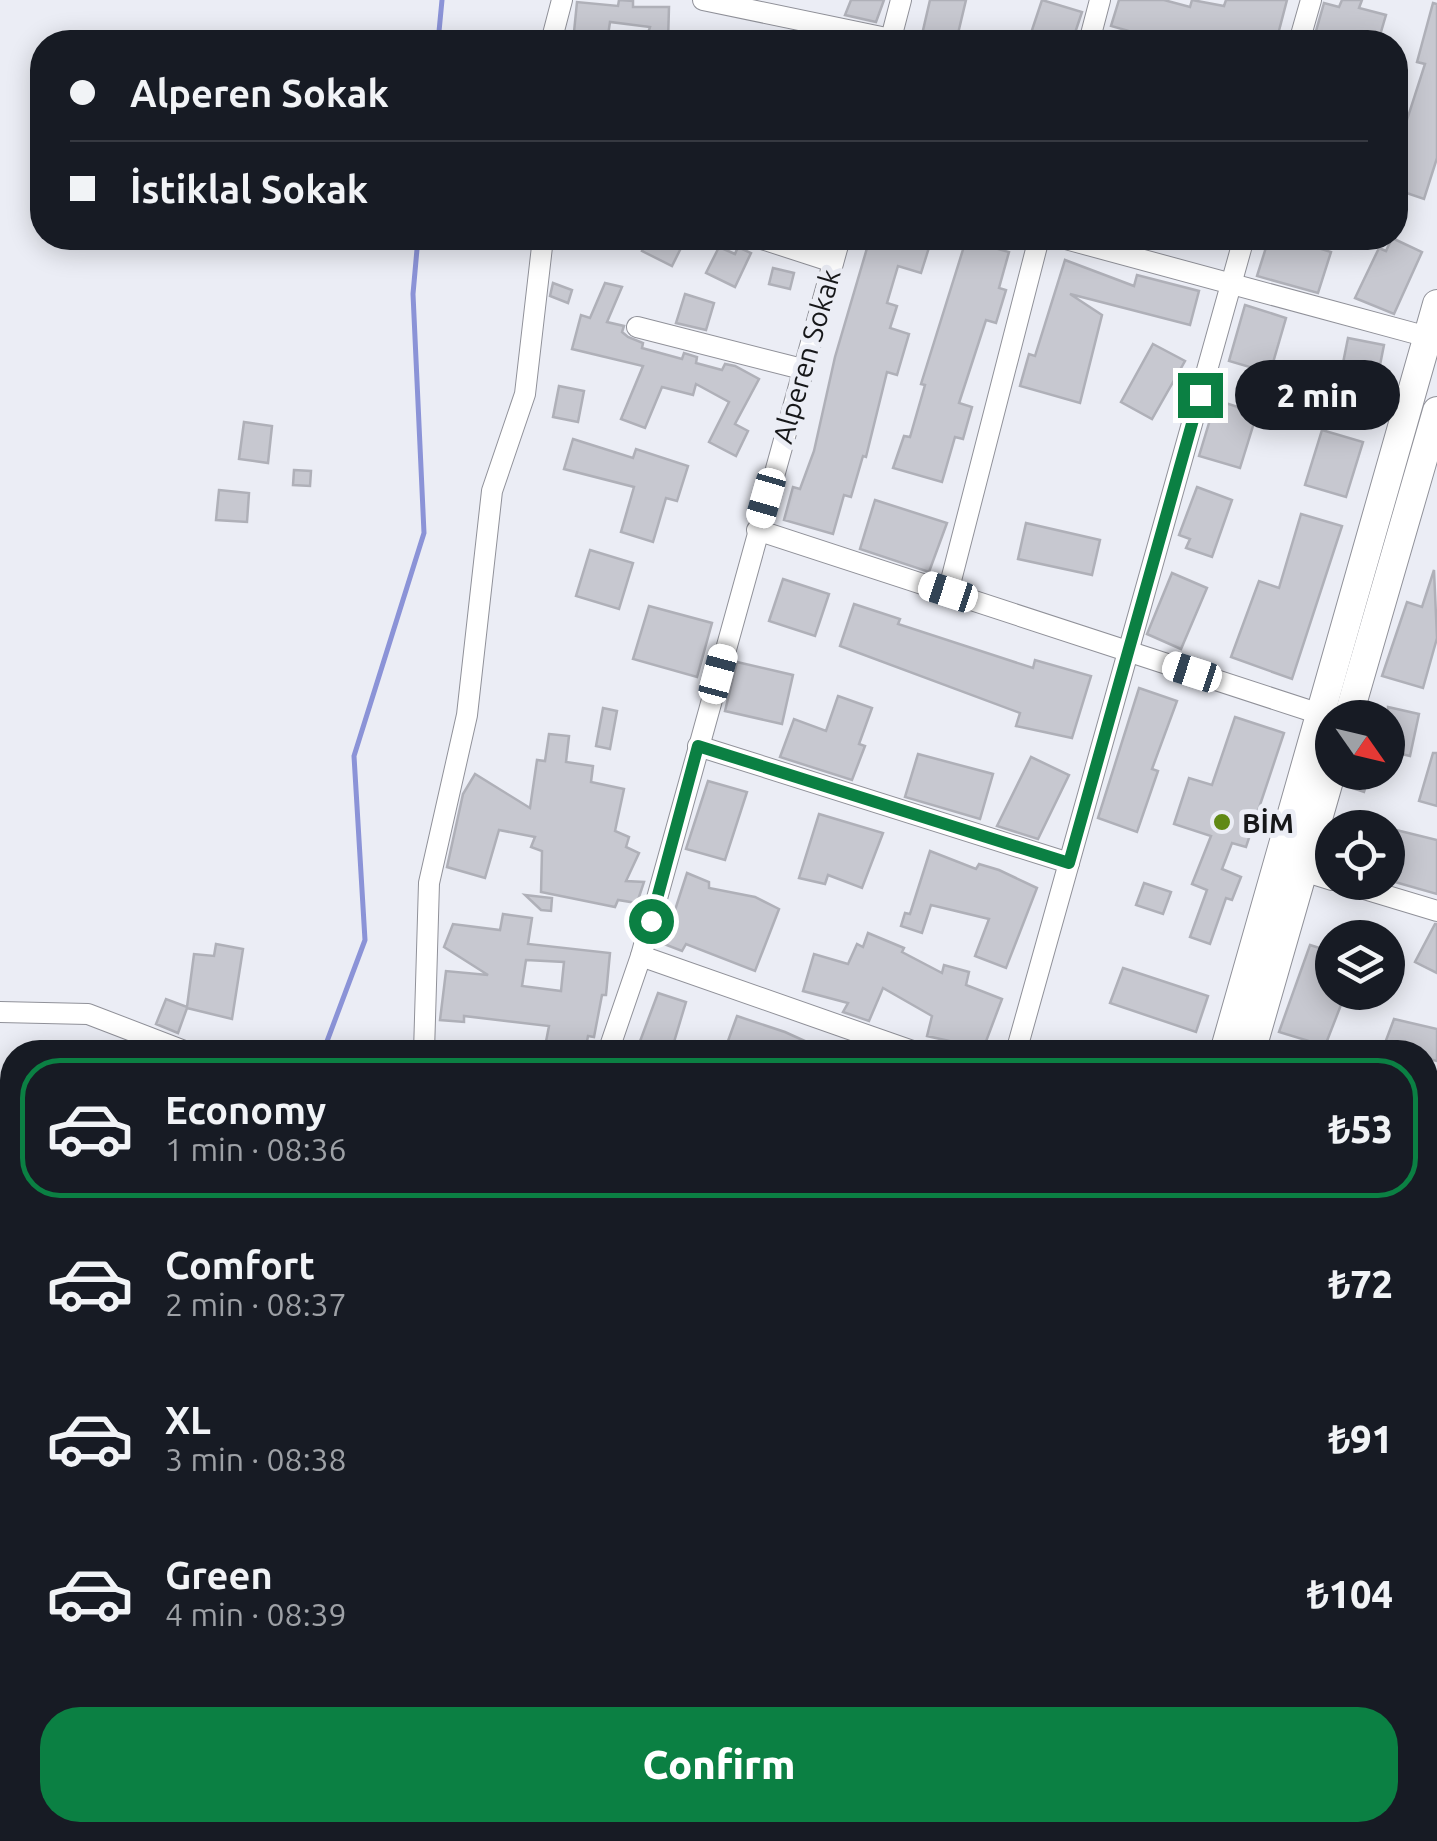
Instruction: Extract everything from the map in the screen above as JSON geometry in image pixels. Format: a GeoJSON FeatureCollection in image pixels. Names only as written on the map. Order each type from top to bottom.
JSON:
{"type":"FeatureCollection","features":[{"type":"Feature","properties":{"kind":"main road"},"geometry":{"type":"LineString","coordinates":[[1338,700],[1437,304]]}},
{"type":"Feature","properties":{"kind":"main road"},"geometry":{"type":"LineString","coordinates":[[1339,700],[1437,412]]}},
{"type":"Feature","properties":{"kind":"main road"},"geometry":{"type":"LineString","coordinates":[[1228,1040],[1315,774]]}},
{"type":"Feature","properties":{"kind":"main road"},"geometry":{"type":"LineString","coordinates":[[1255,1040],[1326,790]]}},
{"type":"Feature","properties":{"kind":"street"},"geometry":{"type":"LineString","coordinates":[[554,30],[562,0]]}},
{"type":"Feature","properties":{"kind":"street"},"geometry":{"type":"LineString","coordinates":[[702,0],[843,30]]}},
{"type":"Feature","properties":{"kind":"street"},"geometry":{"type":"LineString","coordinates":[[893,30],[901,0]]}},
{"type":"Feature","properties":{"kind":"street"},"geometry":{"type":"LineString","coordinates":[[1092,30],[1100,0]]}},
{"type":"Feature","properties":{"kind":"street"},"geometry":{"type":"LineString","coordinates":[[1302,30],[1311,0]]}},
{"type":"Feature","properties":{"kind":"street"},"geometry":{"type":"LineString","coordinates":[[424,1040],[429,883],[467,716],[492,491],[525,394],[542,250]]}},
{"type":"Feature","properties":{"kind":"street"},"geometry":{"type":"LineString","coordinates":[[796,250],[833,262]]}},
{"type":"Feature","properties":{"kind":"street","name":"Alperen Sokak"},"geometry":{"type":"LineString","coordinates":[[612,1040],[641,956],[836,250]]}},
{"type":"Feature","properties":{"kind":"street"},"geometry":{"type":"LineString","coordinates":[[948,592],[1036,250]]}},
{"type":"Feature","properties":{"kind":"street"},"geometry":{"type":"LineString","coordinates":[[1104,250],[1428,337]]}},
{"type":"Feature","properties":{"kind":"street"},"geometry":{"type":"LineString","coordinates":[[1019,1040],[1241,250]]}},
{"type":"Feature","properties":{"kind":"street"},"geometry":{"type":"LineString","coordinates":[[638,327],[802,369]]}},
{"type":"Feature","properties":{"kind":"street"},"geometry":{"type":"LineString","coordinates":[[757,530],[1315,710]]}},
{"type":"Feature","properties":{"kind":"street"},"geometry":{"type":"LineString","coordinates":[[698,746],[1069,863]]}},
{"type":"Feature","properties":{"kind":"street"},"geometry":{"type":"LineString","coordinates":[[1303,871],[1315,875]]}},
{"type":"Feature","properties":{"kind":"street"},"geometry":{"type":"LineString","coordinates":[[1403,900],[1437,910]]}},
{"type":"Feature","properties":{"kind":"street"},"geometry":{"type":"LineString","coordinates":[[641,956],[881,1040]]}},
{"type":"Feature","properties":{"kind":"street"},"geometry":{"type":"LineString","coordinates":[[0,1012],[55,1010],[88,1014],[156,1040]]}},
{"type":"Feature","properties":{"kind":"building"},"geometry":{"type":"Polygon","coordinates":[[[619,0],[633,1],[633,7],[669,7],[668,30],[610,22],[609,30],[574,30],[577,2],[618,6],[619,0]]]}},
{"type":"Feature","properties":{"kind":"building"},"geometry":{"type":"Polygon","coordinates":[[[851,0],[884,0],[876,22],[845,15],[851,0]]]}},
{"type":"Feature","properties":{"kind":"building"},"geometry":{"type":"Polygon","coordinates":[[[930,0],[966,0],[959,30],[923,30],[930,0]]]}},
{"type":"Feature","properties":{"kind":"building"},"geometry":{"type":"Polygon","coordinates":[[[1042,0],[1082,12],[1076,30],[1032,30],[1042,0]]]}},
{"type":"Feature","properties":{"kind":"building"},"geometry":{"type":"Polygon","coordinates":[[[1119,0],[1164,0],[1190,7],[1192,0],[1224,6],[1226,0],[1287,0],[1279,30],[1125,30],[1111,26],[1119,0]]]}},
{"type":"Feature","properties":{"kind":"building"},"geometry":{"type":"Polygon","coordinates":[[[1342,0],[1362,0],[1359,8],[1386,15],[1382,30],[1316,30],[1324,3],[1339,7],[1342,0]]]}},
{"type":"Feature","properties":{"kind":"building"},"geometry":{"type":"Polygon","coordinates":[[[1433,3],[1437,4],[1437,158],[1424,199],[1408,193],[1408,117],[1425,64],[1417,62],[1433,3]]]}},
{"type":"Feature","properties":{"kind":"building"},"geometry":{"type":"Polygon","coordinates":[[[1408,245],[1422,252],[1394,314],[1355,298],[1378,250],[1408,250],[1408,245]]]}},
{"type":"Feature","properties":{"kind":"building"},"geometry":{"type":"Polygon","coordinates":[[[643,250],[680,250],[672,266],[643,250]]]}},
{"type":"Feature","properties":{"kind":"building"},"geometry":{"type":"Polygon","coordinates":[[[718,250],[751,253],[735,287],[706,273],[718,250]]]}},
{"type":"Feature","properties":{"kind":"building"},"geometry":{"type":"Polygon","coordinates":[[[866,250],[928,250],[921,273],[898,266],[887,303],[897,306],[890,328],[909,334],[897,375],[887,372],[866,457],[863,456],[851,497],[844,495],[833,534],[784,520],[793,487],[800,489],[814,451],[835,357],[866,250]]]}},
{"type":"Feature","properties":{"kind":"building"},"geometry":{"type":"Polygon","coordinates":[[[963,250],[1009,252],[999,288],[1006,290],[996,323],[986,320],[959,403],[972,407],[963,439],[955,437],[942,482],[893,468],[904,436],[910,437],[925,385],[921,384],[963,250]]]}},
{"type":"Feature","properties":{"kind":"building"},"geometry":{"type":"Polygon","coordinates":[[[1265,250],[1331,252],[1318,293],[1257,276],[1265,250]]]}},
{"type":"Feature","properties":{"kind":"building"},"geometry":{"type":"Polygon","coordinates":[[[1065,260],[1134,286],[1137,275],[1199,291],[1190,325],[1070,294],[1102,315],[1080,403],[1020,386],[1029,354],[1035,356],[1065,260]]]}},
{"type":"Feature","properties":{"kind":"building"},"geometry":{"type":"Polygon","coordinates":[[[773,268],[794,273],[790,289],[769,284],[773,268]]]}},
{"type":"Feature","properties":{"kind":"building"},"geometry":{"type":"Polygon","coordinates":[[[553,283],[572,290],[568,303],[550,296],[553,283]]]}},
{"type":"Feature","properties":{"kind":"building"},"geometry":{"type":"Polygon","coordinates":[[[605,283],[622,287],[607,322],[624,326],[622,332],[643,343],[642,348],[682,359],[684,353],[697,357],[696,363],[722,370],[725,364],[735,366],[759,379],[735,424],[748,431],[736,456],[709,442],[729,402],[696,384],[693,395],[662,387],[645,428],[621,419],[643,366],[572,349],[581,315],[590,318],[605,283]]]}},
{"type":"Feature","properties":{"kind":"building"},"geometry":{"type":"Polygon","coordinates":[[[685,294],[714,303],[706,330],[676,323],[685,294]]]}},
{"type":"Feature","properties":{"kind":"building"},"geometry":{"type":"Polygon","coordinates":[[[1245,305],[1286,318],[1270,373],[1229,361],[1245,305]]]}},
{"type":"Feature","properties":{"kind":"building"},"geometry":{"type":"Polygon","coordinates":[[[1348,338],[1384,345],[1371,410],[1335,403],[1348,338]]]}},
{"type":"Feature","properties":{"kind":"building"},"geometry":{"type":"Polygon","coordinates":[[[1153,344],[1185,361],[1152,419],[1121,402],[1153,344]]]}},
{"type":"Feature","properties":{"kind":"building"},"geometry":{"type":"Polygon","coordinates":[[[559,386],[584,391],[578,422],[553,417],[559,386]]]}},
{"type":"Feature","properties":{"kind":"building"},"geometry":{"type":"Polygon","coordinates":[[[1216,400],[1257,413],[1240,468],[1199,456],[1216,400]]]}},
{"type":"Feature","properties":{"kind":"building"},"geometry":{"type":"Polygon","coordinates":[[[244,422],[272,426],[268,463],[239,459],[244,422]]]}},
{"type":"Feature","properties":{"kind":"building"},"geometry":{"type":"Polygon","coordinates":[[[1322,430],[1363,442],[1346,497],[1305,485],[1322,430]]]}},
{"type":"Feature","properties":{"kind":"building"},"geometry":{"type":"Polygon","coordinates":[[[573,439],[633,458],[636,449],[688,466],[677,501],[666,498],[653,542],[621,532],[634,487],[564,469],[573,439]]]}},
{"type":"Feature","properties":{"kind":"building"},"geometry":{"type":"Polygon","coordinates":[[[294,470],[311,471],[310,486],[293,485],[294,470]]]}},
{"type":"Feature","properties":{"kind":"building"},"geometry":{"type":"Polygon","coordinates":[[[1197,487],[1232,500],[1212,557],[1186,548],[1190,539],[1179,535],[1197,487]]]}},
{"type":"Feature","properties":{"kind":"building"},"geometry":{"type":"Polygon","coordinates":[[[219,490],[249,493],[247,522],[216,520],[219,490]]]}},
{"type":"Feature","properties":{"kind":"building"},"geometry":{"type":"Polygon","coordinates":[[[875,500],[947,523],[929,572],[860,549],[875,500]]]}},
{"type":"Feature","properties":{"kind":"building"},"geometry":{"type":"Polygon","coordinates":[[[1301,514],[1342,526],[1292,679],[1231,657],[1259,581],[1279,588],[1301,514]]]}},
{"type":"Feature","properties":{"kind":"building"},"geometry":{"type":"Polygon","coordinates":[[[1026,523],[1100,540],[1092,575],[1018,559],[1026,523]]]}},
{"type":"Feature","properties":{"kind":"building"},"geometry":{"type":"Polygon","coordinates":[[[590,550],[633,563],[619,609],[576,596],[590,550]]]}},
{"type":"Feature","properties":{"kind":"building"},"geometry":{"type":"Polygon","coordinates":[[[1434,570],[1437,638],[1423,688],[1382,676],[1407,602],[1422,607],[1434,570]]]}},
{"type":"Feature","properties":{"kind":"building"},"geometry":{"type":"Polygon","coordinates":[[[1172,573],[1207,588],[1181,649],[1147,634],[1172,573]]]}},
{"type":"Feature","properties":{"kind":"building"},"geometry":{"type":"Polygon","coordinates":[[[783,579],[829,594],[815,636],[769,621],[783,579]]]}},
{"type":"Feature","properties":{"kind":"building"},"geometry":{"type":"Polygon","coordinates":[[[854,604],[900,619],[898,624],[1033,668],[1035,660],[1091,676],[1072,738],[1016,726],[1020,713],[840,646],[854,604]]]}},
{"type":"Feature","properties":{"kind":"building"},"geometry":{"type":"Polygon","coordinates":[[[649,606],[712,623],[697,677],[633,659],[649,606]]]}},
{"type":"Feature","properties":{"kind":"building"},"geometry":{"type":"Polygon","coordinates":[[[737,662],[793,675],[782,724],[725,711],[737,662]]]}},
{"type":"Feature","properties":{"kind":"building"},"geometry":{"type":"Polygon","coordinates":[[[1139,688],[1177,701],[1152,769],[1158,771],[1137,832],[1098,818],[1139,688]]]}},
{"type":"Feature","properties":{"kind":"building"},"geometry":{"type":"Polygon","coordinates":[[[838,696],[872,708],[859,744],[865,746],[852,780],[780,757],[794,719],[826,731],[838,696]]]}},
{"type":"Feature","properties":{"kind":"building"},"geometry":{"type":"Polygon","coordinates":[[[603,708],[617,711],[610,749],[596,746],[603,708]]]}},
{"type":"Feature","properties":{"kind":"building"},"geometry":{"type":"Polygon","coordinates":[[[1405,711],[1419,714],[1410,756],[1405,755],[1405,711]]]}},
{"type":"Feature","properties":{"kind":"building"},"geometry":{"type":"Polygon","coordinates":[[[1235,717],[1284,733],[1246,847],[1232,843],[1222,869],[1241,877],[1232,900],[1226,898],[1210,944],[1190,937],[1207,890],[1192,884],[1211,836],[1174,824],[1189,778],[1212,785],[1235,717]]]}},
{"type":"Feature","properties":{"kind":"building"},"geometry":{"type":"Polygon","coordinates":[[[549,734],[569,736],[566,762],[593,766],[591,782],[624,789],[615,831],[629,837],[626,847],[639,853],[626,881],[644,882],[637,903],[618,900],[615,907],[541,892],[542,851],[531,847],[535,837],[499,830],[485,878],[447,867],[463,794],[475,774],[530,808],[537,760],[545,761],[549,734]]]}},
{"type":"Feature","properties":{"kind":"building"},"geometry":{"type":"Polygon","coordinates":[[[1433,753],[1437,753],[1437,806],[1419,801],[1433,753]]]}},
{"type":"Feature","properties":{"kind":"building"},"geometry":{"type":"Polygon","coordinates":[[[918,754],[993,774],[980,819],[905,797],[918,754]]]}},
{"type":"Feature","properties":{"kind":"building"},"geometry":{"type":"Polygon","coordinates":[[[1031,757],[1069,775],[1038,839],[997,826],[1031,757]]]}},
{"type":"Feature","properties":{"kind":"building"},"geometry":{"type":"Polygon","coordinates":[[[708,781],[747,792],[725,860],[686,849],[708,781]]]}},
{"type":"Feature","properties":{"kind":"building"},"geometry":{"type":"Polygon","coordinates":[[[819,814],[883,833],[862,888],[828,875],[825,884],[799,878],[819,814]]]}},
{"type":"Feature","properties":{"kind":"building"},"geometry":{"type":"Polygon","coordinates":[[[1405,832],[1437,840],[1437,894],[1405,885],[1405,832]]]}},
{"type":"Feature","properties":{"kind":"building"},"geometry":{"type":"Polygon","coordinates":[[[930,851],[976,869],[979,864],[999,870],[1037,888],[1006,968],[975,956],[989,919],[931,905],[922,933],[901,926],[905,913],[910,914],[930,851]]]}},
{"type":"Feature","properties":{"kind":"building"},"geometry":{"type":"Polygon","coordinates":[[[687,873],[709,882],[709,888],[755,897],[779,909],[755,971],[686,944],[682,951],[664,944],[687,873]]]}},
{"type":"Feature","properties":{"kind":"building"},"geometry":{"type":"Polygon","coordinates":[[[1144,883],[1171,892],[1163,914],[1136,905],[1144,883]]]}},
{"type":"Feature","properties":{"kind":"building"},"geometry":{"type":"Polygon","coordinates":[[[525,895],[552,898],[551,911],[541,910],[525,895]]]}},
{"type":"Feature","properties":{"kind":"building"},"geometry":{"type":"Polygon","coordinates":[[[503,914],[532,918],[528,944],[610,953],[606,995],[602,995],[594,1037],[546,1040],[549,1026],[464,1016],[464,1022],[440,1020],[446,971],[488,975],[444,947],[453,924],[500,930],[503,914]],[[526,960],[522,986],[561,991],[564,962],[526,960]]]}},
{"type":"Feature","properties":{"kind":"building"},"geometry":{"type":"Polygon","coordinates":[[[1437,924],[1437,973],[1415,962],[1437,924]]]}},
{"type":"Feature","properties":{"kind":"building"},"geometry":{"type":"Polygon","coordinates":[[[868,933],[904,948],[902,952],[942,973],[944,965],[969,972],[966,985],[1002,999],[987,1040],[927,1036],[932,1016],[883,988],[869,1021],[843,1012],[848,1003],[803,991],[814,954],[848,964],[857,944],[863,947],[868,933]]]}},
{"type":"Feature","properties":{"kind":"building"},"geometry":{"type":"Polygon","coordinates":[[[216,944],[243,949],[232,1019],[187,1008],[178,1033],[156,1024],[166,999],[187,1007],[194,954],[214,956],[216,944]]]}},
{"type":"Feature","properties":{"kind":"building"},"geometry":{"type":"Polygon","coordinates":[[[1310,945],[1315,947],[1315,1010],[1339,1010],[1327,1040],[1305,1040],[1279,1032],[1310,945]]]}},
{"type":"Feature","properties":{"kind":"building"},"geometry":{"type":"Polygon","coordinates":[[[1123,968],[1208,996],[1196,1032],[1110,1003],[1123,968]]]}},
{"type":"Feature","properties":{"kind":"building"},"geometry":{"type":"Polygon","coordinates":[[[658,993],[686,1002],[675,1040],[640,1040],[658,993]]]}},
{"type":"Feature","properties":{"kind":"building"},"geometry":{"type":"Polygon","coordinates":[[[737,1016],[803,1040],[728,1040],[737,1016]]]}},
{"type":"Feature","properties":{"kind":"building"},"geometry":{"type":"Polygon","coordinates":[[[1394,1019],[1437,1029],[1437,1040],[1386,1040],[1394,1019]]]}},
{"type":"Feature","properties":{"kind":"waterway"},"geometry":{"type":"LineString","coordinates":[[439,30],[442,0]]}},
{"type":"Feature","properties":{"kind":"waterway"},"geometry":{"type":"LineString","coordinates":[[328,1040],[365,940],[354,756],[424,533],[413,294],[417,250]]}},
{"type":"Feature","properties":{"kind":"place","name":"BİM"},"geometry":{"type":"Point","coordinates":[1222,822]}},
{"type":"Feature","properties":{"kind":"route"},"geometry":{"type":"LineString","coordinates":[[651,921],[698,746],[1069,863],[1200,395]]}}]}
